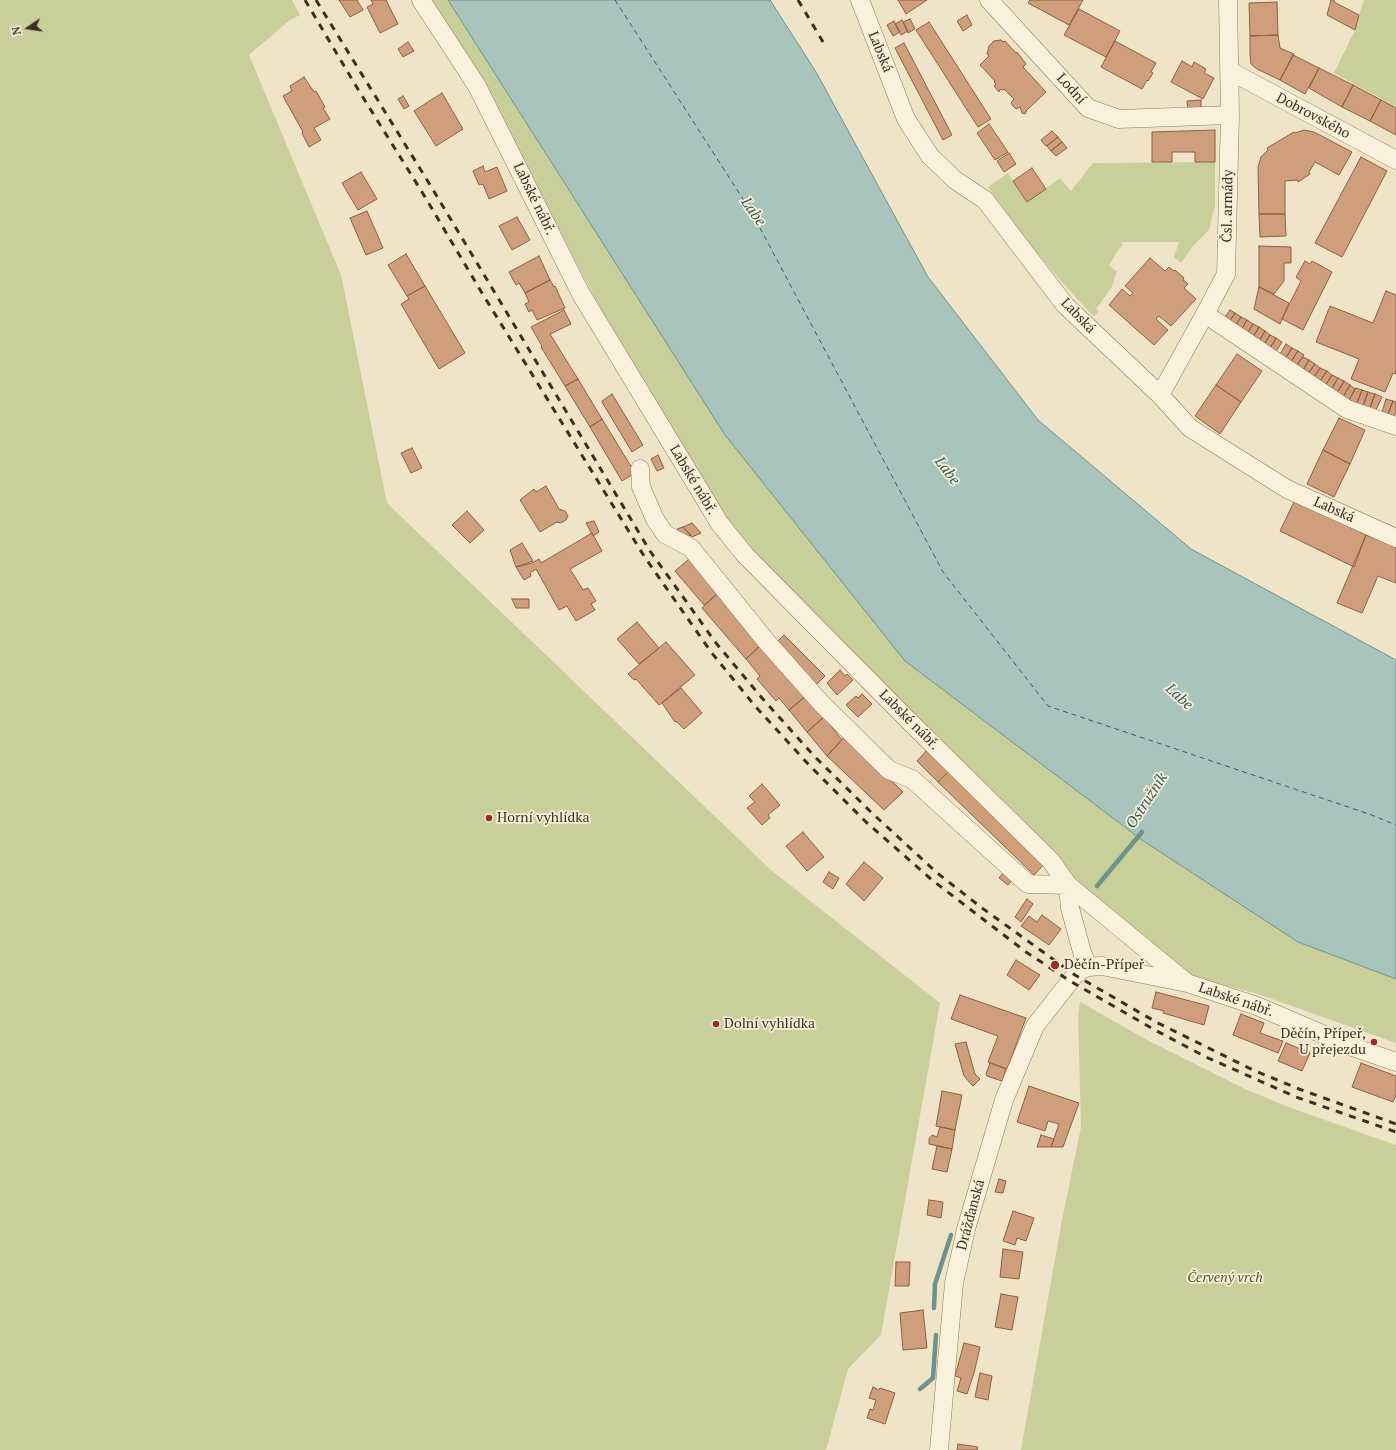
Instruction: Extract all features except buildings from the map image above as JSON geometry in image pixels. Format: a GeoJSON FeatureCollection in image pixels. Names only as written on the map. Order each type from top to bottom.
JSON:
{"type":"FeatureCollection","features":[{"type":"Feature","properties":{"kind":"street","name":"Labské nábř."},"geometry":{"type":"LineString","coordinates":[[421,0],[478,86],[581,294],[720,524],[745,555],[909,721],[1051,861],[1068,885],[1187,983]]}},
{"type":"Feature","properties":{"kind":"street","name":"Labská"},"geometry":{"type":"LineString","coordinates":[[860,0],[906,119],[930,156],[955,180],[986,200],[1065,305],[1160,395],[1190,428],[1287,489],[1396,538]]}},
{"type":"Feature","properties":{"kind":"street","name":"Lodní"},"geometry":{"type":"LineString","coordinates":[[989,0],[1088,108],[1119,119],[1230,115]]}},
{"type":"Feature","properties":{"kind":"street","name":"Čsl. armády"},"geometry":{"type":"LineString","coordinates":[[1160,395],[1226,274],[1230,115],[1228,0]]}},
{"type":"Feature","properties":{"kind":"street","name":"Dobrovského"},"geometry":{"type":"LineString","coordinates":[[1230,71],[1396,160]]}},
{"type":"Feature","properties":{"kind":"street"},"geometry":{"type":"LineString","coordinates":[[1205,314],[1347,408],[1396,426]]}},
{"type":"Feature","properties":{"kind":"street"},"geometry":{"type":"LineString","coordinates":[[640,469],[641,487],[655,519],[665,534],[691,548],[766,641],[822,704],[889,770],[912,779],[1028,884],[1068,885],[1070,908],[1082,952],[1088,966]]}},
{"type":"Feature","properties":{"kind":"street","name":"Labské nábř."},"geometry":{"type":"LineString","coordinates":[[1088,966],[1117,968],[1187,983],[1257,1006],[1350,1046],[1396,1062]]}},
{"type":"Feature","properties":{"kind":"street","name":"Drážďanská"},"geometry":{"type":"LineString","coordinates":[[939,1450],[954,1283],[966,1229],[1004,1100],[1035,1026],[1075,975],[1088,966]]}},
{"type":"Feature","properties":{"kind":"green space"},"geometry":{"type":"Polygon","coordinates":[[[0,0],[292,0],[300,15],[290,20],[249,55],[341,275],[387,503],[771,870],[940,1003],[881,1335],[848,1369],[826,1450],[0,1450],[0,0]]]}},
{"type":"Feature","properties":{"kind":"green space"},"geometry":{"type":"Polygon","coordinates":[[[428,0],[448,0],[571,194],[905,661],[1142,840],[1298,942],[1396,979],[1396,1043],[1258,994],[1189,976],[1074,879],[894,698],[753,550],[721,511],[607,322],[505,124],[428,0]]]}},
{"type":"Feature","properties":{"kind":"green space"},"geometry":{"type":"Polygon","coordinates":[[[1364,0],[1396,0],[1396,107],[1334,73],[1355,30],[1364,0]]]}},
{"type":"Feature","properties":{"kind":"green space"},"geometry":{"type":"Polygon","coordinates":[[[1215,162],[1215,206],[1209,230],[1193,246],[1181,263],[1174,257],[1179,242],[1121,242],[1123,244],[1109,266],[1117,271],[1112,287],[1096,309],[1099,311],[1094,317],[1059,279],[1025,238],[988,187],[1008,173],[1027,202],[1060,178],[1071,191],[1093,163],[1215,162]]]}},
{"type":"Feature","properties":{"kind":"green space","name":"Červený vrch"},"geometry":{"type":"Polygon","coordinates":[[[1080,1002],[1147,1040],[1243,1088],[1291,1108],[1396,1145],[1396,1450],[1021,1450],[1061,1225],[1081,1127],[1078,1016],[1080,1002]]]}},
{"type":"Feature","properties":{"kind":"water","name":"Labe"},"geometry":{"type":"Polygon","coordinates":[[[448,0],[770,0],[816,72],[928,277],[1038,420],[1191,549],[1396,660],[1396,979],[1298,942],[1142,840],[905,661],[725,435],[448,0]]]}},
{"type":"Feature","properties":{"kind":"waterway","name":"Ostružník"},"geometry":{"type":"LineString","coordinates":[[1097,886],[1142,832]]}},
{"type":"Feature","properties":{"kind":"waterway","name":"Ostružník"},"geometry":{"type":"LineString","coordinates":[[934,1308],[935,1284],[951,1235]]}},
{"type":"Feature","properties":{"kind":"waterway","name":"Ostružník"},"geometry":{"type":"LineString","coordinates":[[920,1389],[933,1378],[936,1335]]}},
{"type":"Feature","properties":{"kind":"ferry route"},"geometry":{"type":"LineString","coordinates":[[615,0],[752,213],[943,572],[1048,706],[1369,814],[1396,825]]}},
{"type":"Feature","properties":{"kind":"railway"},"geometry":{"type":"LineString","coordinates":[[305,0],[482,293],[644,556],[711,652],[755,706],[809,765],[866,822],[932,880],[1026,952],[1070,981],[1153,1029],[1206,1057],[1296,1097],[1396,1132]]}},
{"type":"Feature","properties":{"kind":"railway"},"geometry":{"type":"LineString","coordinates":[[316,0],[432,188],[650,551],[716,643],[762,698],[815,757],[872,813],[936,872],[982,908],[1075,975],[1156,1022],[1253,1070],[1299,1089],[1396,1124]]}},
{"type":"Feature","properties":{"kind":"railway"},"geometry":{"type":"LineString","coordinates":[[798,0],[823,42]]}},
{"type":"Feature","properties":{"kind":"place","name":"Horní vyhlídka"},"geometry":{"type":"Point","coordinates":[489,818]}},
{"type":"Feature","properties":{"kind":"place","name":"Děčín-Přípeř"},"geometry":{"type":"Point","coordinates":[1055,965]}},
{"type":"Feature","properties":{"kind":"place","name":"Dolní vyhlídka"},"geometry":{"type":"Point","coordinates":[716,1024]}},
{"type":"Feature","properties":{"kind":"place","name":"Děčín, Přípeř, U přejezdu"},"geometry":{"type":"Point","coordinates":[1374,1042]}}]}
